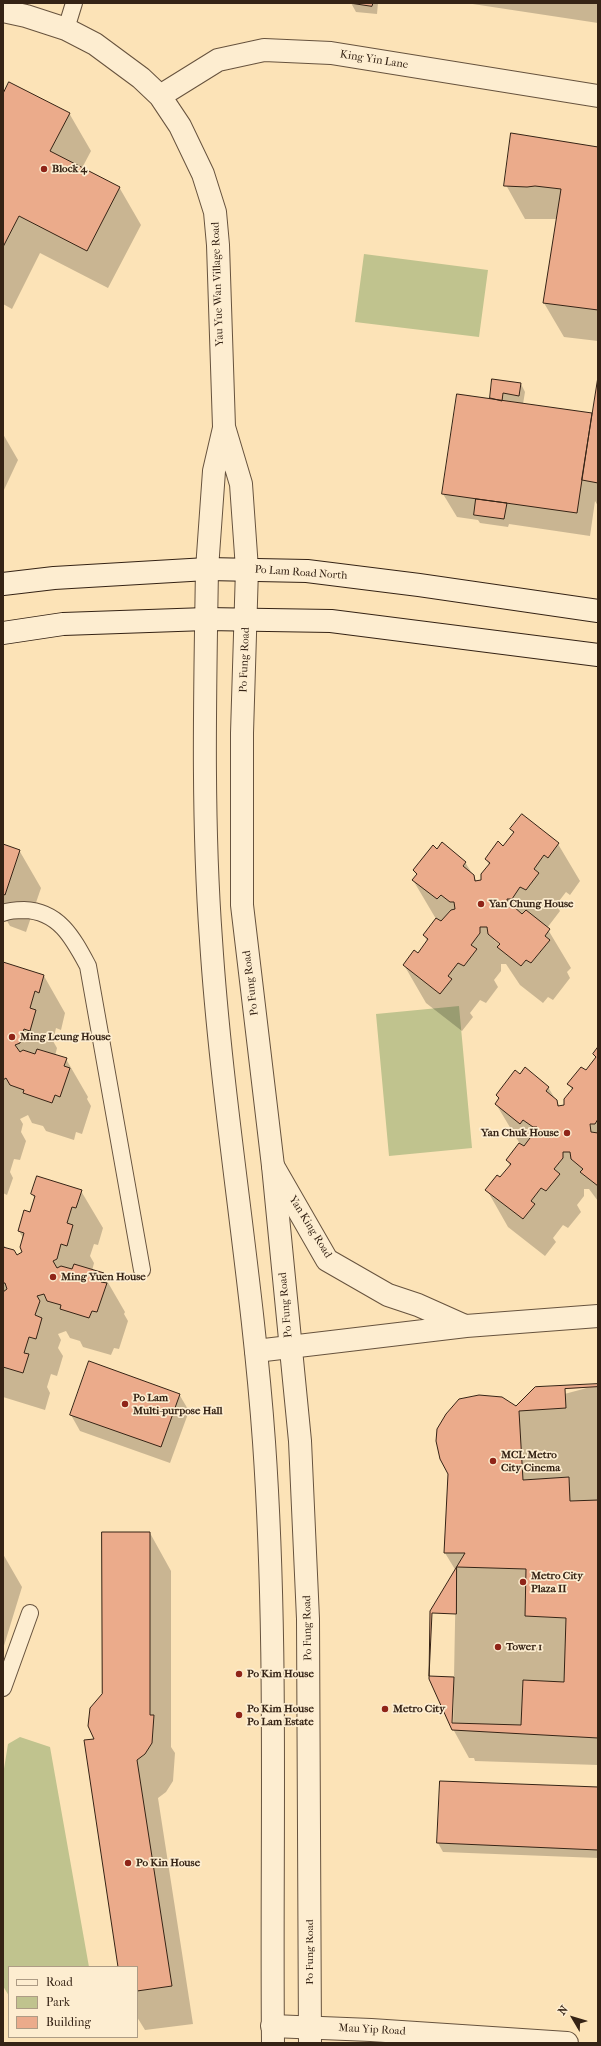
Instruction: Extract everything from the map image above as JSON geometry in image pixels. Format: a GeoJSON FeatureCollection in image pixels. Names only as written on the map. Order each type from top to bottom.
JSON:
{"type":"FeatureCollection","features":[{"type":"Feature","properties":{"kind":"street","name":"Yau Yue Wan Village Road"},"geometry":{"type":"LineString","coordinates":[[3,11],[26,16],[66,29],[95,44],[141,78],[160,96],[180,126],[203,174],[215,212],[218,246],[224,427],[214,471],[207,569]]}},
{"type":"Feature","properties":{"kind":"street","name":"King Yin Lane"},"geometry":{"type":"LineString","coordinates":[[160,96],[218,60],[264,50],[331,53],[598,95]]}},
{"type":"Feature","properties":{"kind":"street","name":"Yau Yue Wan Village Road"},"geometry":{"type":"LineString","coordinates":[[224,427],[241,484],[247,569]]}},
{"type":"Feature","properties":{"kind":"street","name":"Po Lam Road North"},"geometry":{"type":"LineString","coordinates":[[3,584],[54,578],[207,569],[307,571],[419,585],[598,611]]}},
{"type":"Feature","properties":{"kind":"street"},"geometry":{"type":"LineString","coordinates":[[207,569],[206,855],[211,939],[217,1018],[256,1351],[264,1442],[272,1588],[274,1674],[272,2035]]}},
{"type":"Feature","properties":{"kind":"street","name":"Po Fung Road"},"geometry":{"type":"LineString","coordinates":[[247,569],[242,733],[242,905],[273,1166],[300,1441],[308,1619],[310,2035]]}},
{"type":"Feature","properties":{"kind":"street"},"geometry":{"type":"LineString","coordinates":[[3,633],[63,624],[206,619],[331,621],[598,655]]}},
{"type":"Feature","properties":{"kind":"street","name":"Yan King Road"},"geometry":{"type":"LineString","coordinates":[[273,1166],[327,1260],[388,1296],[418,1306],[466,1326]]}},
{"type":"Feature","properties":{"kind":"street","name":"Yan King Road"},"geometry":{"type":"LineString","coordinates":[[256,1351],[466,1326],[598,1316]]}},
{"type":"Feature","properties":{"kind":"street","name":"Mau Yip Road"},"geometry":{"type":"LineString","coordinates":[[272,2035],[567,2043]]}},
{"type":"Feature","properties":{"kind":"lane"},"geometry":{"type":"LineString","coordinates":[[66,29],[74,3]]}},
{"type":"Feature","properties":{"kind":"lane"},"geometry":{"type":"LineString","coordinates":[[3,913],[10,910],[36,911],[58,922],[74,940],[88,966],[142,1270]]}},
{"type":"Feature","properties":{"kind":"lane"},"geometry":{"type":"LineString","coordinates":[[3,1688],[30,1613]]}},
{"type":"Feature","properties":{"kind":"green space"},"geometry":{"type":"Polygon","coordinates":[[[364,254],[488,270],[479,337],[355,322],[364,254]]]}},
{"type":"Feature","properties":{"kind":"green space"},"geometry":{"type":"Polygon","coordinates":[[[459,1006],[472,1148],[389,1156],[376,1014],[459,1006]]]}},
{"type":"Feature","properties":{"kind":"green space"},"geometry":{"type":"Polygon","coordinates":[[[20,1737],[50,1747],[89,1966],[8,1966],[8,1994],[3,1986],[3,1775],[8,1744],[20,1737]]]}},
{"type":"Feature","properties":{"kind":"building"},"geometry":{"type":"Polygon","coordinates":[[[350,3],[373,3],[372,6],[350,3]]]}},
{"type":"Feature","properties":{"kind":"building","name":"Block 4"},"geometry":{"type":"Polygon","coordinates":[[[9,82],[70,113],[50,151],[120,187],[87,251],[19,216],[3,247],[3,94],[9,82]]]}},
{"type":"Feature","properties":{"kind":"building"},"geometry":{"type":"Polygon","coordinates":[[[511,133],[598,147],[598,310],[543,303],[561,189],[535,186],[504,186],[511,133]]]}},
{"type":"Feature","properties":{"kind":"building"},"geometry":{"type":"Polygon","coordinates":[[[598,377],[598,483],[582,480],[598,377]]]}},
{"type":"Feature","properties":{"kind":"building"},"geometry":{"type":"Polygon","coordinates":[[[492,379],[521,383],[519,396],[503,393],[502,401],[490,398],[492,379]]]}},
{"type":"Feature","properties":{"kind":"building"},"geometry":{"type":"Polygon","coordinates":[[[457,394],[592,413],[577,513],[442,494],[457,394]]]}},
{"type":"Feature","properties":{"kind":"building"},"geometry":{"type":"Polygon","coordinates":[[[476,499],[507,503],[504,519],[474,515],[476,499]]]}},
{"type":"Feature","properties":{"kind":"building","name":"Yan Chung House"},"geometry":{"type":"Polygon","coordinates":[[[522,814],[559,843],[548,858],[544,855],[534,869],[539,873],[526,890],[520,887],[512,899],[507,899],[508,907],[513,906],[522,914],[526,910],[550,929],[545,936],[550,940],[531,963],[526,960],[521,966],[497,947],[500,944],[488,934],[487,927],[480,927],[480,933],[471,945],[477,949],[464,966],[458,963],[448,976],[452,979],[440,994],[403,965],[414,950],[418,953],[428,939],[423,935],[436,918],[441,921],[451,910],[455,909],[454,902],[450,902],[441,895],[437,899],[412,880],[417,874],[413,870],[433,845],[437,849],[442,842],[466,862],[463,866],[474,875],[475,881],[481,880],[481,874],[490,863],[485,859],[498,841],[503,846],[514,832],[510,829],[522,814]]]}},
{"type":"Feature","properties":{"kind":"building"},"geometry":{"type":"Polygon","coordinates":[[[3,844],[20,850],[5,895],[3,894],[3,844]]]}},
{"type":"Feature","properties":{"kind":"building","name":"Ming Leung House"},"geometry":{"type":"Polygon","coordinates":[[[3,962],[44,975],[39,993],[35,991],[30,1008],[36,1010],[30,1031],[24,1029],[20,1043],[15,1045],[20,1052],[23,1050],[35,1054],[37,1049],[67,1058],[64,1066],[70,1068],[60,1097],[55,1095],[52,1103],[23,1093],[24,1090],[10,1085],[6,1078],[3,1080],[3,962]]]}},
{"type":"Feature","properties":{"kind":"building","name":"Yan Chuk House"},"geometry":{"type":"Polygon","coordinates":[[[598,1047],[598,1119],[595,1124],[590,1124],[591,1132],[598,1133],[598,1186],[580,1172],[583,1169],[571,1159],[570,1152],[563,1152],[563,1158],[554,1169],[560,1174],[546,1191],[541,1188],[531,1201],[535,1204],[523,1219],[485,1190],[497,1175],[500,1177],[511,1164],[506,1160],[519,1143],[524,1146],[533,1134],[537,1134],[537,1127],[533,1127],[523,1120],[520,1124],[495,1104],[499,1098],[496,1095],[515,1070],[520,1074],[525,1067],[549,1087],[546,1091],[557,1100],[558,1106],[564,1105],[564,1099],[573,1088],[567,1084],[581,1067],[586,1070],[596,1057],[593,1054],[598,1047]]]}},
{"type":"Feature","properties":{"kind":"building","name":"Ming Yuen House"},"geometry":{"type":"Polygon","coordinates":[[[37,1176],[82,1190],[76,1208],[72,1207],[67,1223],[73,1225],[67,1246],[61,1244],[57,1259],[53,1261],[57,1268],[61,1266],[72,1269],[74,1264],[104,1273],[101,1282],[107,1283],[97,1312],[92,1311],[89,1318],[60,1309],[61,1305],[47,1301],[44,1294],[37,1296],[40,1301],[35,1315],[42,1318],[36,1339],[29,1337],[24,1353],[29,1354],[23,1373],[3,1367],[3,1292],[7,1289],[5,1283],[3,1283],[3,1247],[14,1250],[17,1255],[22,1252],[20,1247],[24,1233],[18,1231],[24,1210],[30,1212],[35,1196],[31,1194],[37,1176]]]}},
{"type":"Feature","properties":{"kind":"building","name":"Po Lam Multi-purpose Hall"},"geometry":{"type":"Polygon","coordinates":[[[89,1361],[180,1394],[161,1447],[70,1415],[89,1361]]]}},
{"type":"Feature","properties":{"kind":"building","name":"Metro City Plaza II"},"geometry":{"type":"Polygon","coordinates":[[[598,1384],[598,1738],[452,1730],[429,1679],[430,1611],[465,1553],[444,1553],[448,1474],[440,1459],[436,1441],[437,1429],[446,1414],[459,1399],[479,1395],[502,1397],[516,1406],[535,1387],[598,1384]]]}},
{"type":"Feature","properties":{"kind":"building"},"geometry":{"type":"Polygon","coordinates":[[[598,1387],[598,1500],[570,1501],[569,1477],[523,1480],[519,1411],[566,1408],[565,1389],[598,1387]]]}},
{"type":"Feature","properties":{"kind":"building","name":"Po Kin House"},"geometry":{"type":"Polygon","coordinates":[[[102,1532],[150,1532],[150,1715],[154,1715],[152,1743],[145,1754],[137,1760],[172,1986],[138,1991],[138,1966],[118,1966],[84,1740],[94,1739],[88,1726],[90,1708],[102,1694],[102,1532]]]}},
{"type":"Feature","properties":{"kind":"building","name":"Tower 1"},"geometry":{"type":"Polygon","coordinates":[[[457,1567],[526,1569],[525,1616],[566,1618],[564,1682],[523,1680],[521,1725],[452,1723],[454,1677],[429,1676],[432,1613],[456,1614],[457,1567]]]}},
{"type":"Feature","properties":{"kind":"building"},"geometry":{"type":"Polygon","coordinates":[[[440,1781],[598,1787],[598,1850],[437,1843],[440,1781]]]}},
{"type":"Feature","properties":{"kind":"place","name":"Block 4"},"geometry":{"type":"Point","coordinates":[44,169]}},
{"type":"Feature","properties":{"kind":"place","name":"Yan Chung House"},"geometry":{"type":"Point","coordinates":[481,904]}},
{"type":"Feature","properties":{"kind":"place","name":"Ming Leung House"},"geometry":{"type":"Point","coordinates":[12,1037]}},
{"type":"Feature","properties":{"kind":"place","name":"Yan Chuk House"},"geometry":{"type":"Point","coordinates":[567,1133]}},
{"type":"Feature","properties":{"kind":"place","name":"Ming Yuen House"},"geometry":{"type":"Point","coordinates":[53,1277]}},
{"type":"Feature","properties":{"kind":"place","name":"Po Lam Multi-purpose Hall"},"geometry":{"type":"Point","coordinates":[125,1404]}},
{"type":"Feature","properties":{"kind":"place","name":"MCL Metro City Cinema"},"geometry":{"type":"Point","coordinates":[493,1461]}},
{"type":"Feature","properties":{"kind":"place","name":"Metro City Plaza II"},"geometry":{"type":"Point","coordinates":[523,1582]}},
{"type":"Feature","properties":{"kind":"place","name":"Tower 1"},"geometry":{"type":"Point","coordinates":[498,1647]}},
{"type":"Feature","properties":{"kind":"place","name":"Po Kim House"},"geometry":{"type":"Point","coordinates":[239,1674]}},
{"type":"Feature","properties":{"kind":"place","name":"Metro City"},"geometry":{"type":"Point","coordinates":[385,1709]}},
{"type":"Feature","properties":{"kind":"place","name":"Po Kim House Po Lam Estate"},"geometry":{"type":"Point","coordinates":[239,1715]}},
{"type":"Feature","properties":{"kind":"place","name":"Po Kin House"},"geometry":{"type":"Point","coordinates":[128,1863]}}]}
